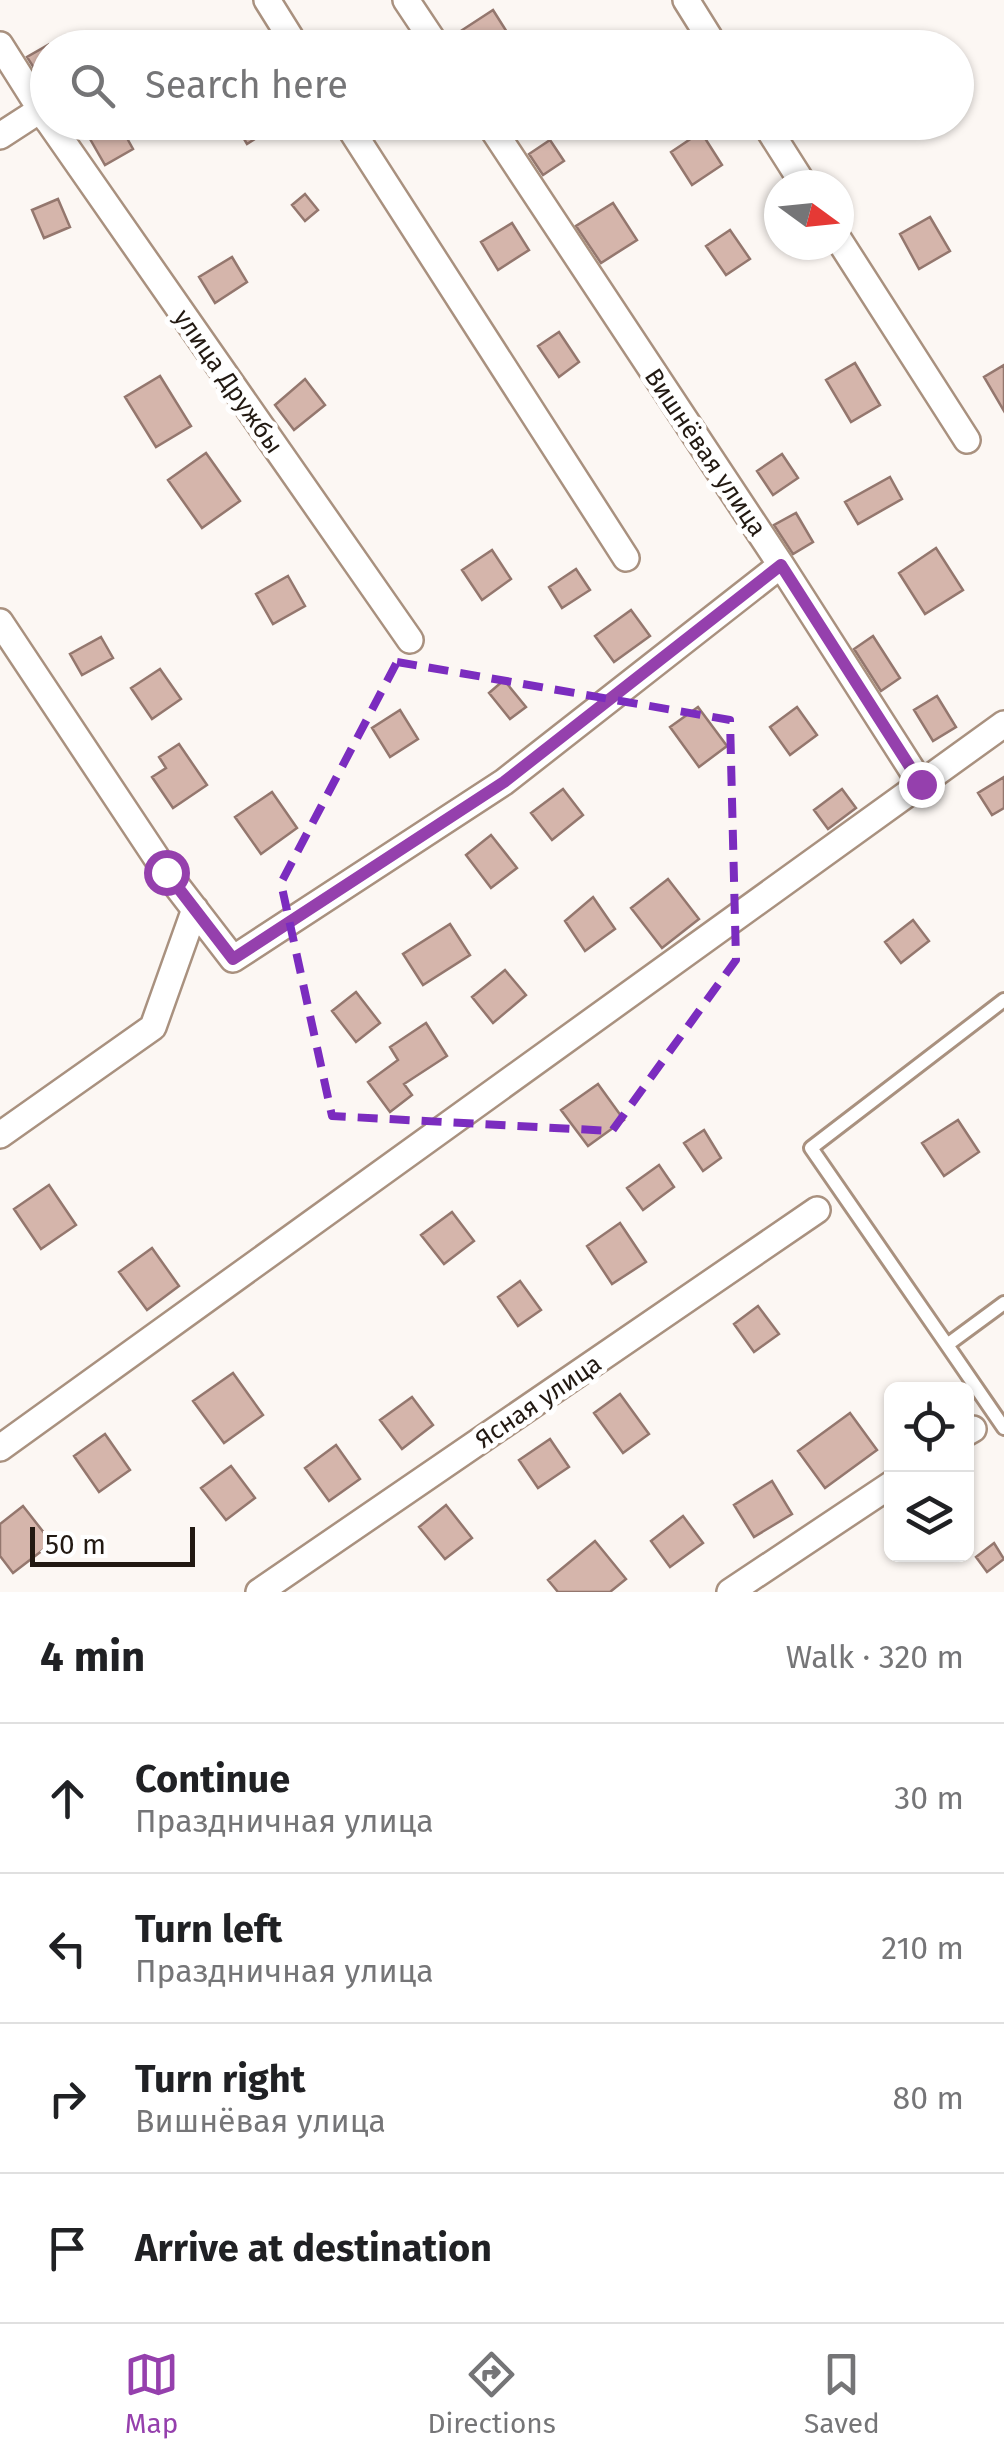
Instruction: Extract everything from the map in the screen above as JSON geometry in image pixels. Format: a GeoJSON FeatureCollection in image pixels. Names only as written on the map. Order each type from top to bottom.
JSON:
{"type":"FeatureCollection","features":[{"type":"Feature","properties":{"kind":"street"},"geometry":{"type":"LineString","coordinates":[[267,0],[286,30]]}},
{"type":"Feature","properties":{"kind":"street"},"geometry":{"type":"LineString","coordinates":[[406,0],[426,30]]}},
{"type":"Feature","properties":{"kind":"street"},"geometry":{"type":"LineString","coordinates":[[686,0],[705,30]]}},
{"type":"Feature","properties":{"kind":"street","name":"улица Дружбы"},"geometry":{"type":"LineString","coordinates":[[0,45],[30,94]]}},
{"type":"Feature","properties":{"kind":"street"},"geometry":{"type":"LineString","coordinates":[[0,136],[30,124]]}},
{"type":"Feature","properties":{"kind":"street","name":"улица Дружбы"},"geometry":{"type":"LineString","coordinates":[[60,140],[410,640]]}},
{"type":"Feature","properties":{"kind":"street"},"geometry":{"type":"LineString","coordinates":[[358,140],[626,558]]}},
{"type":"Feature","properties":{"kind":"street","name":"Вишнёвая улица"},"geometry":{"type":"LineString","coordinates":[[500,140],[921,784]]}},
{"type":"Feature","properties":{"kind":"street"},"geometry":{"type":"LineString","coordinates":[[775,140],[794,170]]}},
{"type":"Feature","properties":{"kind":"street"},"geometry":{"type":"LineString","coordinates":[[852,260],[967,440]]}},
{"type":"Feature","properties":{"kind":"street"},"geometry":{"type":"LineString","coordinates":[[0,622],[166,872],[233,959],[504,782],[781,565]]}},
{"type":"Feature","properties":{"kind":"street"},"geometry":{"type":"LineString","coordinates":[[0,1448],[1004,724]]}},
{"type":"Feature","properties":{"kind":"street"},"geometry":{"type":"LineString","coordinates":[[1,1132],[153,1027],[195,909]]}},
{"type":"Feature","properties":{"kind":"street","name":"Ясная улица"},"geometry":{"type":"LineString","coordinates":[[259,1592],[818,1210]]}},
{"type":"Feature","properties":{"kind":"street"},"geometry":{"type":"LineString","coordinates":[[730,1592],[884,1489]]}},
{"type":"Feature","properties":{"kind":"lane"},"geometry":{"type":"LineString","coordinates":[[1004,1000],[812,1148],[1004,1428]]}},
{"type":"Feature","properties":{"kind":"lane"},"geometry":{"type":"LineString","coordinates":[[948,1345],[1004,1303]]}},
{"type":"Feature","properties":{"kind":"highlighted area"},"geometry":{"type":"Polygon","coordinates":[[[397,662],[730,720],[736,960],[612,1131],[332,1116],[281,883],[397,662]]]}},
{"type":"Feature","properties":{"kind":"building"},"geometry":{"type":"Polygon","coordinates":[[[493,10],[506,30],[462,30],[493,10]]]}},
{"type":"Feature","properties":{"kind":"building"},"geometry":{"type":"Polygon","coordinates":[[[91,140],[128,140],[133,149],[105,165],[91,140]]]}},
{"type":"Feature","properties":{"kind":"building"},"geometry":{"type":"Polygon","coordinates":[[[550,140],[564,161],[543,175],[529,154],[550,140]]]}},
{"type":"Feature","properties":{"kind":"building"},"geometry":{"type":"Polygon","coordinates":[[[689,140],[706,140],[722,165],[692,185],[671,152],[689,140]]]}},
{"type":"Feature","properties":{"kind":"building"},"geometry":{"type":"Polygon","coordinates":[[[305,194],[318,210],[305,221],[292,205],[305,194]]]}},
{"type":"Feature","properties":{"kind":"building"},"geometry":{"type":"Polygon","coordinates":[[[58,199],[70,227],[44,238],[32,210],[58,199]]]}},
{"type":"Feature","properties":{"kind":"building"},"geometry":{"type":"Polygon","coordinates":[[[613,203],[637,240],[601,263],[576,226],[613,203]]]}},
{"type":"Feature","properties":{"kind":"building"},"geometry":{"type":"Polygon","coordinates":[[[930,217],[950,251],[919,269],[900,234],[930,217]]]}},
{"type":"Feature","properties":{"kind":"building"},"geometry":{"type":"Polygon","coordinates":[[[512,223],[529,250],[498,270],[481,242],[512,223]]]}},
{"type":"Feature","properties":{"kind":"building"},"geometry":{"type":"Polygon","coordinates":[[[730,230],[750,259],[726,275],[706,246],[730,230]]]}},
{"type":"Feature","properties":{"kind":"building"},"geometry":{"type":"Polygon","coordinates":[[[232,257],[247,282],[215,303],[199,277],[232,257]]]}},
{"type":"Feature","properties":{"kind":"building"},"geometry":{"type":"Polygon","coordinates":[[[559,332],[579,362],[559,377],[538,346],[559,332]]]}},
{"type":"Feature","properties":{"kind":"building"},"geometry":{"type":"Polygon","coordinates":[[[855,363],[880,405],[851,422],[826,380],[855,363]]]}},
{"type":"Feature","properties":{"kind":"building"},"geometry":{"type":"Polygon","coordinates":[[[1004,365],[1004,411],[984,377],[1004,365]]]}},
{"type":"Feature","properties":{"kind":"building"},"geometry":{"type":"Polygon","coordinates":[[[160,376],[191,426],[156,447],[125,397],[160,376]]]}},
{"type":"Feature","properties":{"kind":"building"},"geometry":{"type":"Polygon","coordinates":[[[305,379],[325,405],[294,430],[275,405],[305,379]]]}},
{"type":"Feature","properties":{"kind":"building"},"geometry":{"type":"Polygon","coordinates":[[[206,453],[240,501],[202,528],[168,480],[206,453]]]}},
{"type":"Feature","properties":{"kind":"building"},"geometry":{"type":"Polygon","coordinates":[[[782,454],[798,478],[773,495],[757,471],[782,454]]]}},
{"type":"Feature","properties":{"kind":"building"},"geometry":{"type":"Polygon","coordinates":[[[890,477],[902,499],[858,524],[845,502],[890,477]]]}},
{"type":"Feature","properties":{"kind":"building"},"geometry":{"type":"Polygon","coordinates":[[[796,513],[813,542],[793,554],[774,525],[796,513]]]}},
{"type":"Feature","properties":{"kind":"building"},"geometry":{"type":"Polygon","coordinates":[[[936,548],[963,590],[925,614],[899,573],[936,548]]]}},
{"type":"Feature","properties":{"kind":"building"},"geometry":{"type":"Polygon","coordinates":[[[492,550],[511,579],[482,600],[462,570],[492,550]]]}},
{"type":"Feature","properties":{"kind":"building"},"geometry":{"type":"Polygon","coordinates":[[[576,569],[590,590],[562,608],[549,587],[576,569]]]}},
{"type":"Feature","properties":{"kind":"building"},"geometry":{"type":"Polygon","coordinates":[[[288,576],[305,606],[273,624],[256,594],[288,576]]]}},
{"type":"Feature","properties":{"kind":"building"},"geometry":{"type":"Polygon","coordinates":[[[631,610],[650,636],[614,662],[595,636],[631,610]]]}},
{"type":"Feature","properties":{"kind":"building"},"geometry":{"type":"Polygon","coordinates":[[[873,636],[900,678],[881,691],[854,649],[873,636]]]}},
{"type":"Feature","properties":{"kind":"building"},"geometry":{"type":"Polygon","coordinates":[[[101,637],[113,658],[82,675],[70,654],[101,637]]]}},
{"type":"Feature","properties":{"kind":"building"},"geometry":{"type":"Polygon","coordinates":[[[160,669],[181,699],[152,719],[131,688],[160,669]]]}},
{"type":"Feature","properties":{"kind":"building"},"geometry":{"type":"Polygon","coordinates":[[[504,680],[526,707],[510,719],[489,693],[504,680]]]}},
{"type":"Feature","properties":{"kind":"building"},"geometry":{"type":"Polygon","coordinates":[[[937,696],[956,727],[933,741],[914,710],[937,696]]]}},
{"type":"Feature","properties":{"kind":"building"},"geometry":{"type":"Polygon","coordinates":[[[698,707],[727,746],[699,767],[670,727],[698,707]]]}},
{"type":"Feature","properties":{"kind":"building"},"geometry":{"type":"Polygon","coordinates":[[[797,707],[817,735],[790,755],[770,727],[797,707]]]}},
{"type":"Feature","properties":{"kind":"building"},"geometry":{"type":"Polygon","coordinates":[[[400,710],[418,739],[390,757],[372,728],[400,710]]]}},
{"type":"Feature","properties":{"kind":"building"},"geometry":{"type":"Polygon","coordinates":[[[179,744],[207,785],[173,808],[152,777],[166,768],[159,757],[179,744]]]}},
{"type":"Feature","properties":{"kind":"building"},"geometry":{"type":"Polygon","coordinates":[[[1004,777],[1004,808],[992,815],[978,793],[1004,777]]]}},
{"type":"Feature","properties":{"kind":"building"},"geometry":{"type":"Polygon","coordinates":[[[563,789],[583,815],[552,840],[531,813],[563,789]]]}},
{"type":"Feature","properties":{"kind":"building"},"geometry":{"type":"Polygon","coordinates":[[[842,789],[856,808],[828,829],[814,810],[842,789]]]}},
{"type":"Feature","properties":{"kind":"building"},"geometry":{"type":"Polygon","coordinates":[[[272,792],[297,828],[261,854],[235,817],[272,792]]]}},
{"type":"Feature","properties":{"kind":"building"},"geometry":{"type":"Polygon","coordinates":[[[491,835],[517,868],[491,888],[466,855],[491,835]]]}},
{"type":"Feature","properties":{"kind":"building"},"geometry":{"type":"Polygon","coordinates":[[[668,879],[699,919],[662,948],[631,908],[668,879]]]}},
{"type":"Feature","properties":{"kind":"building"},"geometry":{"type":"Polygon","coordinates":[[[593,897],[615,929],[585,951],[565,921],[593,897]]]}},
{"type":"Feature","properties":{"kind":"building"},"geometry":{"type":"Polygon","coordinates":[[[913,920],[929,941],[901,963],[885,942],[913,920]]]}},
{"type":"Feature","properties":{"kind":"building"},"geometry":{"type":"Polygon","coordinates":[[[450,924],[470,955],[423,985],[403,954],[450,924]]]}},
{"type":"Feature","properties":{"kind":"building"},"geometry":{"type":"Polygon","coordinates":[[[505,970],[526,995],[493,1023],[472,997],[505,970]]]}},
{"type":"Feature","properties":{"kind":"building"},"geometry":{"type":"Polygon","coordinates":[[[356,992],[380,1023],[356,1042],[332,1011],[356,992]]]}},
{"type":"Feature","properties":{"kind":"building"},"geometry":{"type":"Polygon","coordinates":[[[426,1023],[447,1056],[404,1084],[412,1095],[390,1112],[368,1082],[398,1060],[390,1047],[426,1023]]]}},
{"type":"Feature","properties":{"kind":"building"},"geometry":{"type":"Polygon","coordinates":[[[598,1084],[624,1120],[588,1146],[561,1110],[598,1084]]]}},
{"type":"Feature","properties":{"kind":"building"},"geometry":{"type":"Polygon","coordinates":[[[958,1120],[979,1152],[944,1176],[922,1143],[958,1120]]]}},
{"type":"Feature","properties":{"kind":"building"},"geometry":{"type":"Polygon","coordinates":[[[704,1130],[721,1158],[703,1171],[684,1143],[704,1130]]]}},
{"type":"Feature","properties":{"kind":"building"},"geometry":{"type":"Polygon","coordinates":[[[659,1165],[674,1187],[643,1210],[627,1188],[659,1165]]]}},
{"type":"Feature","properties":{"kind":"building"},"geometry":{"type":"Polygon","coordinates":[[[49,1185],[76,1225],[41,1249],[14,1209],[49,1185]]]}},
{"type":"Feature","properties":{"kind":"building"},"geometry":{"type":"Polygon","coordinates":[[[452,1212],[474,1241],[444,1264],[421,1235],[452,1212]]]}},
{"type":"Feature","properties":{"kind":"building"},"geometry":{"type":"Polygon","coordinates":[[[620,1223],[646,1262],[612,1284],[587,1246],[620,1223]]]}},
{"type":"Feature","properties":{"kind":"building"},"geometry":{"type":"Polygon","coordinates":[[[152,1248],[179,1286],[147,1310],[119,1272],[152,1248]]]}},
{"type":"Feature","properties":{"kind":"building"},"geometry":{"type":"Polygon","coordinates":[[[520,1281],[541,1310],[518,1326],[498,1297],[520,1281]]]}},
{"type":"Feature","properties":{"kind":"building"},"geometry":{"type":"Polygon","coordinates":[[[758,1306],[779,1334],[754,1352],[734,1324],[758,1306]]]}},
{"type":"Feature","properties":{"kind":"building"},"geometry":{"type":"Polygon","coordinates":[[[233,1373],[263,1415],[224,1443],[193,1401],[233,1373]]]}},
{"type":"Feature","properties":{"kind":"building"},"geometry":{"type":"Polygon","coordinates":[[[620,1394],[649,1434],[623,1453],[594,1413],[620,1394]]]}},
{"type":"Feature","properties":{"kind":"building"},"geometry":{"type":"Polygon","coordinates":[[[412,1397],[433,1425],[402,1449],[380,1420],[412,1397]]]}},
{"type":"Feature","properties":{"kind":"building"},"geometry":{"type":"Polygon","coordinates":[[[850,1413],[877,1450],[825,1488],[798,1451],[850,1413]]]}},
{"type":"Feature","properties":{"kind":"building"},"geometry":{"type":"Polygon","coordinates":[[[105,1434],[130,1470],[99,1492],[74,1456],[105,1434]]]}},
{"type":"Feature","properties":{"kind":"building"},"geometry":{"type":"Polygon","coordinates":[[[550,1439],[569,1467],[538,1488],[519,1460],[550,1439]]]}},
{"type":"Feature","properties":{"kind":"building"},"geometry":{"type":"Polygon","coordinates":[[[336,1445],[360,1479],[329,1501],[305,1468],[336,1445]]]}},
{"type":"Feature","properties":{"kind":"building"},"geometry":{"type":"Polygon","coordinates":[[[231,1466],[255,1498],[226,1520],[201,1488],[231,1466]]]}},
{"type":"Feature","properties":{"kind":"building"},"geometry":{"type":"Polygon","coordinates":[[[772,1481],[792,1514],[754,1537],[734,1505],[772,1481]]]}},
{"type":"Feature","properties":{"kind":"building"},"geometry":{"type":"Polygon","coordinates":[[[446,1505],[472,1538],[445,1559],[419,1527],[446,1505]]]}},
{"type":"Feature","properties":{"kind":"building"},"geometry":{"type":"Polygon","coordinates":[[[23,1506],[52,1543],[13,1573],[0,1556],[0,1524],[23,1506]]]}},
{"type":"Feature","properties":{"kind":"building"},"geometry":{"type":"Polygon","coordinates":[[[683,1516],[703,1543],[670,1567],[651,1541],[683,1516]]]}},
{"type":"Feature","properties":{"kind":"building"},"geometry":{"type":"Polygon","coordinates":[[[595,1541],[626,1579],[610,1592],[558,1592],[548,1580],[595,1541]]]}},
{"type":"Feature","properties":{"kind":"building"},"geometry":{"type":"Polygon","coordinates":[[[994,1543],[1004,1559],[987,1572],[976,1557],[994,1543]]]}},
{"type":"Feature","properties":{"kind":"route"},"geometry":{"type":"LineString","coordinates":[[166,872],[233,959],[504,782],[781,565],[921,784]]}}]}
